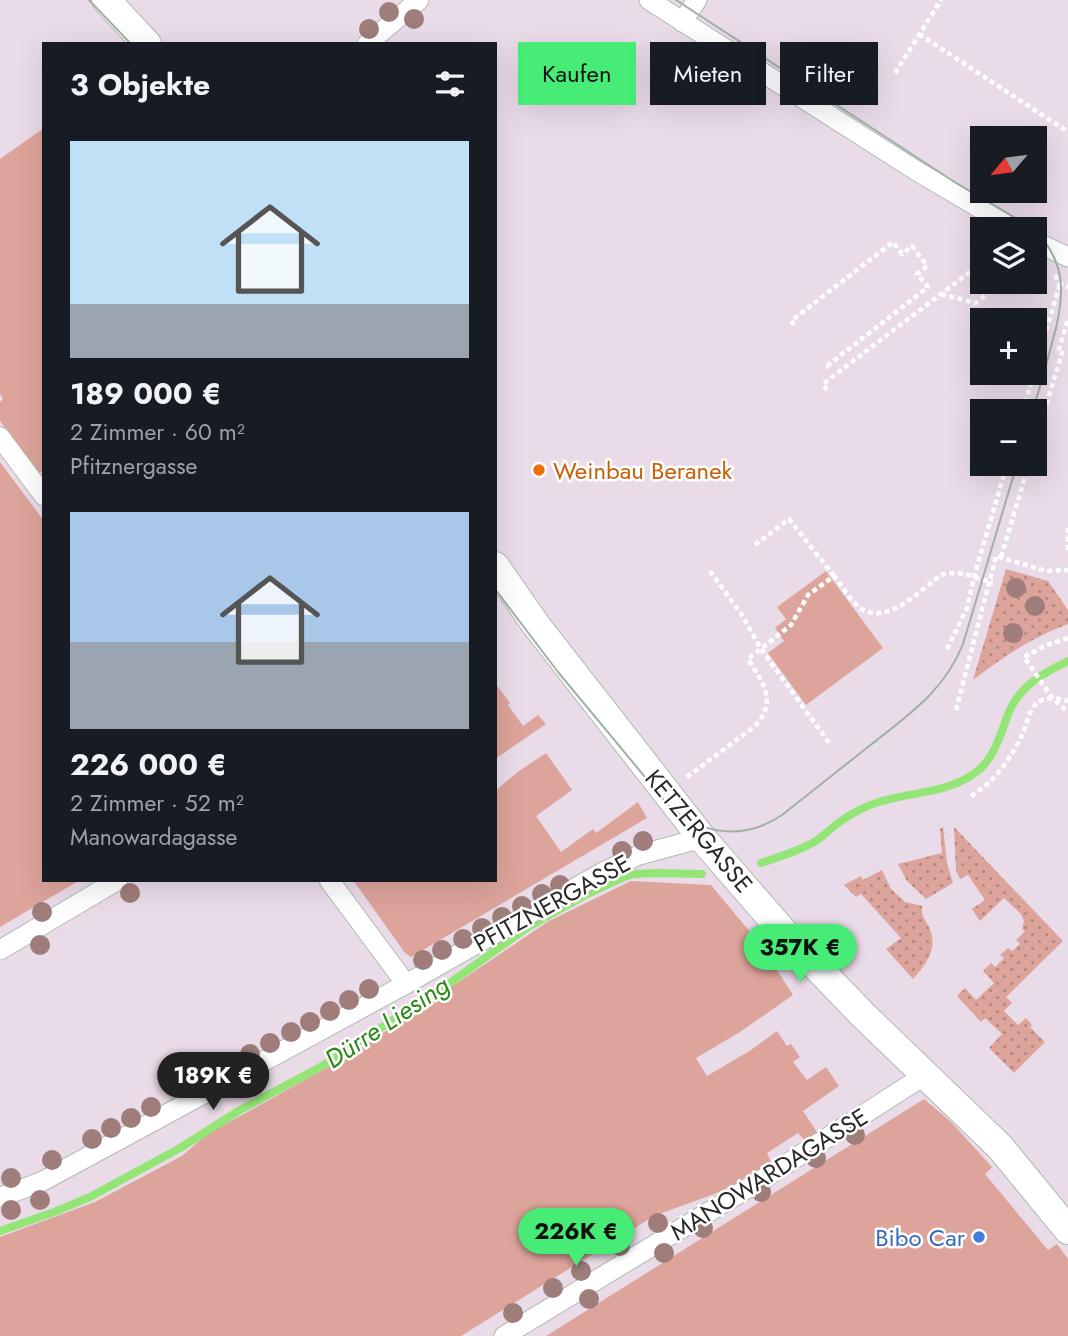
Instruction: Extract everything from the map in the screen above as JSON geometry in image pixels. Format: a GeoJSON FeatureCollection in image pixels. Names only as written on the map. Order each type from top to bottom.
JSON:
{"type":"FeatureCollection","features":[{"type":"Feature","properties":{"kind":"main road"},"geometry":{"type":"LineString","coordinates":[[106,0],[145,42]]}},
{"type":"Feature","properties":{"kind":"main road","name":"KETZERGASSE"},"geometry":{"type":"LineString","coordinates":[[497,569],[536,625],[702,838],[796,945],[862,1014],[1000,1147],[1068,1230]]}},
{"type":"Feature","properties":{"kind":"street"},"geometry":{"type":"LineString","coordinates":[[369,42],[419,0]]}},
{"type":"Feature","properties":{"kind":"street"},"geometry":{"type":"LineString","coordinates":[[649,0],[915,170],[995,217]]}},
{"type":"Feature","properties":{"kind":"street"},"geometry":{"type":"LineString","coordinates":[[681,22],[696,0]]}},
{"type":"Feature","properties":{"kind":"street"},"geometry":{"type":"LineString","coordinates":[[1047,247],[1068,257]]}},
{"type":"Feature","properties":{"kind":"street"},"geometry":{"type":"LineString","coordinates":[[0,437],[42,493]]}},
{"type":"Feature","properties":{"kind":"street","name":"PFITZNERGASSE"},"geometry":{"type":"LineString","coordinates":[[0,1197],[41,1182],[406,984],[606,871],[639,855],[702,838]]}},
{"type":"Feature","properties":{"kind":"street"},"geometry":{"type":"LineString","coordinates":[[0,950],[115,882]]}},
{"type":"Feature","properties":{"kind":"street"},"geometry":{"type":"LineString","coordinates":[[330,882],[406,984]]}},
{"type":"Feature","properties":{"kind":"street","name":"MANOWARDAGASSE"},"geometry":{"type":"LineString","coordinates":[[504,1336],[763,1179],[925,1076]]}},
{"type":"Feature","properties":{"kind":"path"},"geometry":{"type":"LineString","coordinates":[[895,73],[941,0]]}},
{"type":"Feature","properties":{"kind":"path"},"geometry":{"type":"LineString","coordinates":[[919,34],[1068,132]]}},
{"type":"Feature","properties":{"kind":"path"},"geometry":{"type":"LineString","coordinates":[[794,325],[791,321],[892,242],[902,254],[912,246],[927,266],[918,274],[928,287],[827,366],[825,363]]}},
{"type":"Feature","properties":{"kind":"path"},"geometry":{"type":"LineString","coordinates":[[827,390],[823,384],[970,272]]}},
{"type":"Feature","properties":{"kind":"path"},"geometry":{"type":"LineString","coordinates":[[1047,328],[1060,284]]}},
{"type":"Feature","properties":{"kind":"path"},"geometry":{"type":"LineString","coordinates":[[940,294],[975,303],[986,294]]}},
{"type":"Feature","properties":{"kind":"path"},"geometry":{"type":"LineString","coordinates":[[1047,402],[1062,353],[1058,352],[1068,319]]}},
{"type":"Feature","properties":{"kind":"path"},"geometry":{"type":"LineString","coordinates":[[947,649],[967,608],[1004,476]]}},
{"type":"Feature","properties":{"kind":"path"},"geometry":{"type":"LineString","coordinates":[[956,710],[997,558],[1025,476]]}},
{"type":"Feature","properties":{"kind":"path"},"geometry":{"type":"LineString","coordinates":[[755,545],[789,519],[858,606],[876,613],[898,608],[941,575],[948,573],[956,572],[991,582]]}},
{"type":"Feature","properties":{"kind":"path"},"geometry":{"type":"LineString","coordinates":[[1068,528],[1068,551]]}},
{"type":"Feature","properties":{"kind":"path"},"geometry":{"type":"LineString","coordinates":[[997,558],[1046,571],[1068,570]]}},
{"type":"Feature","properties":{"kind":"path"},"geometry":{"type":"LineString","coordinates":[[709,571],[830,744]]}},
{"type":"Feature","properties":{"kind":"path"},"geometry":{"type":"LineString","coordinates":[[666,793],[762,719],[767,708],[767,694],[748,659],[791,625],[808,595],[834,576]]}},
{"type":"Feature","properties":{"kind":"path"},"geometry":{"type":"LineString","coordinates":[[1068,638],[1024,657],[1053,699],[1068,712]]}},
{"type":"Feature","properties":{"kind":"path"},"geometry":{"type":"LineString","coordinates":[[971,796],[985,787],[1003,766],[1023,733],[1035,704],[1041,700],[1062,698],[1068,701]]}},
{"type":"Feature","properties":{"kind":"shaded area"},"geometry":{"type":"Polygon","coordinates":[[[42,129],[42,472],[37,474],[0,421],[0,402],[3,399],[0,394],[0,159],[42,129]]]}},
{"type":"Feature","properties":{"kind":"shaded area"},"geometry":{"type":"Polygon","coordinates":[[[0,462],[42,518],[42,882],[77,882],[0,927],[0,462]]]}},
{"type":"Feature","properties":{"kind":"shaded area"},"geometry":{"type":"Polygon","coordinates":[[[1006,569],[1048,581],[1068,610],[1068,624],[1018,648],[973,680],[1006,569]]]}},
{"type":"Feature","properties":{"kind":"shaded area"},"geometry":{"type":"Polygon","coordinates":[[[826,571],[883,648],[806,705],[768,653],[784,641],[775,628],[786,619],[777,607],[826,571]]]}},
{"type":"Feature","properties":{"kind":"shaded area"},"geometry":{"type":"Polygon","coordinates":[[[497,686],[523,726],[538,715],[546,724],[497,758],[497,686]]]}},
{"type":"Feature","properties":{"kind":"shaded area"},"geometry":{"type":"Polygon","coordinates":[[[546,753],[572,790],[536,816],[561,852],[593,829],[596,833],[638,802],[647,818],[411,957],[405,953],[354,882],[497,882],[497,789],[546,753]]]}},
{"type":"Feature","properties":{"kind":"shaded area"},"geometry":{"type":"Polygon","coordinates":[[[943,827],[947,863],[953,883],[926,899],[907,881],[898,864],[942,853],[940,829],[943,827]]]}},
{"type":"Feature","properties":{"kind":"shaded area"},"geometry":{"type":"Polygon","coordinates":[[[954,827],[1063,941],[1006,997],[1012,1003],[1004,1011],[1018,1025],[1026,1018],[1032,1025],[1030,1027],[1045,1042],[1014,1073],[989,1048],[1002,1034],[985,1018],[981,1022],[957,996],[965,988],[976,1000],[994,983],[983,971],[991,963],[995,967],[1004,958],[1000,955],[1008,948],[1012,951],[1020,944],[1016,940],[1025,931],[1022,929],[1024,921],[1021,914],[1004,898],[980,921],[972,909],[985,900],[968,875],[960,879],[956,871],[954,827]]]}},
{"type":"Feature","properties":{"kind":"shaded area"},"geometry":{"type":"Polygon","coordinates":[[[882,870],[891,889],[905,902],[922,906],[923,916],[932,934],[930,955],[913,979],[886,949],[901,938],[861,894],[856,897],[844,885],[861,876],[863,880],[882,870]]]}},
{"type":"Feature","properties":{"kind":"shaded area"},"geometry":{"type":"Polygon","coordinates":[[[631,881],[711,885],[775,962],[773,964],[793,995],[740,1032],[696,1058],[707,1076],[777,1031],[787,1046],[791,1044],[800,1057],[793,1062],[807,1080],[826,1067],[839,1086],[803,1111],[817,1132],[804,1140],[798,1133],[767,1153],[771,1162],[722,1191],[654,1216],[461,1336],[0,1336],[0,1237],[95,1202],[182,1156],[206,1135],[355,1052],[549,921],[631,881]]]}},
{"type":"Feature","properties":{"kind":"shaded area"},"geometry":{"type":"Polygon","coordinates":[[[924,1099],[950,1121],[992,1167],[985,1174],[1048,1250],[1057,1244],[1068,1259],[1068,1336],[546,1336],[924,1099]]]}},
{"type":"Feature","properties":{"kind":"waterway","name":"Dürre Liesing"},"geometry":{"type":"LineString","coordinates":[[761,863],[809,845],[845,818],[869,806],[892,798],[944,788],[969,777],[990,757],[1009,712],[1020,694],[1042,675],[1068,661]]}},
{"type":"Feature","properties":{"kind":"waterway","name":"Dürre Liesing"},"geometry":{"type":"LineString","coordinates":[[0,1231],[90,1197],[180,1148],[240,1110],[322,1066],[447,985],[528,927],[587,894],[634,874],[702,874]]}},
{"type":"Feature","properties":{"kind":"tram line"},"geometry":{"type":"LineString","coordinates":[[89,0],[129,42]]}},
{"type":"Feature","properties":{"kind":"tram line"},"geometry":{"type":"LineString","coordinates":[[676,0],[956,183],[1014,217]]}},
{"type":"Feature","properties":{"kind":"tram line"},"geometry":{"type":"LineString","coordinates":[[1036,399],[1056,327],[1061,296],[1058,268],[1047,245]]}},
{"type":"Feature","properties":{"kind":"tram line"},"geometry":{"type":"LineString","coordinates":[[497,592],[558,672],[669,806],[696,824],[710,829],[739,831],[754,828],[782,815],[897,725],[923,702],[946,676],[963,644],[1013,476]]}},
{"type":"Feature","properties":{"kind":"place","name":"Weinbau Beranek"},"geometry":{"type":"Point","coordinates":[539,470]}},
{"type":"Feature","properties":{"kind":"place","name":"Bibo Car"},"geometry":{"type":"Point","coordinates":[979,1237]}}]}
